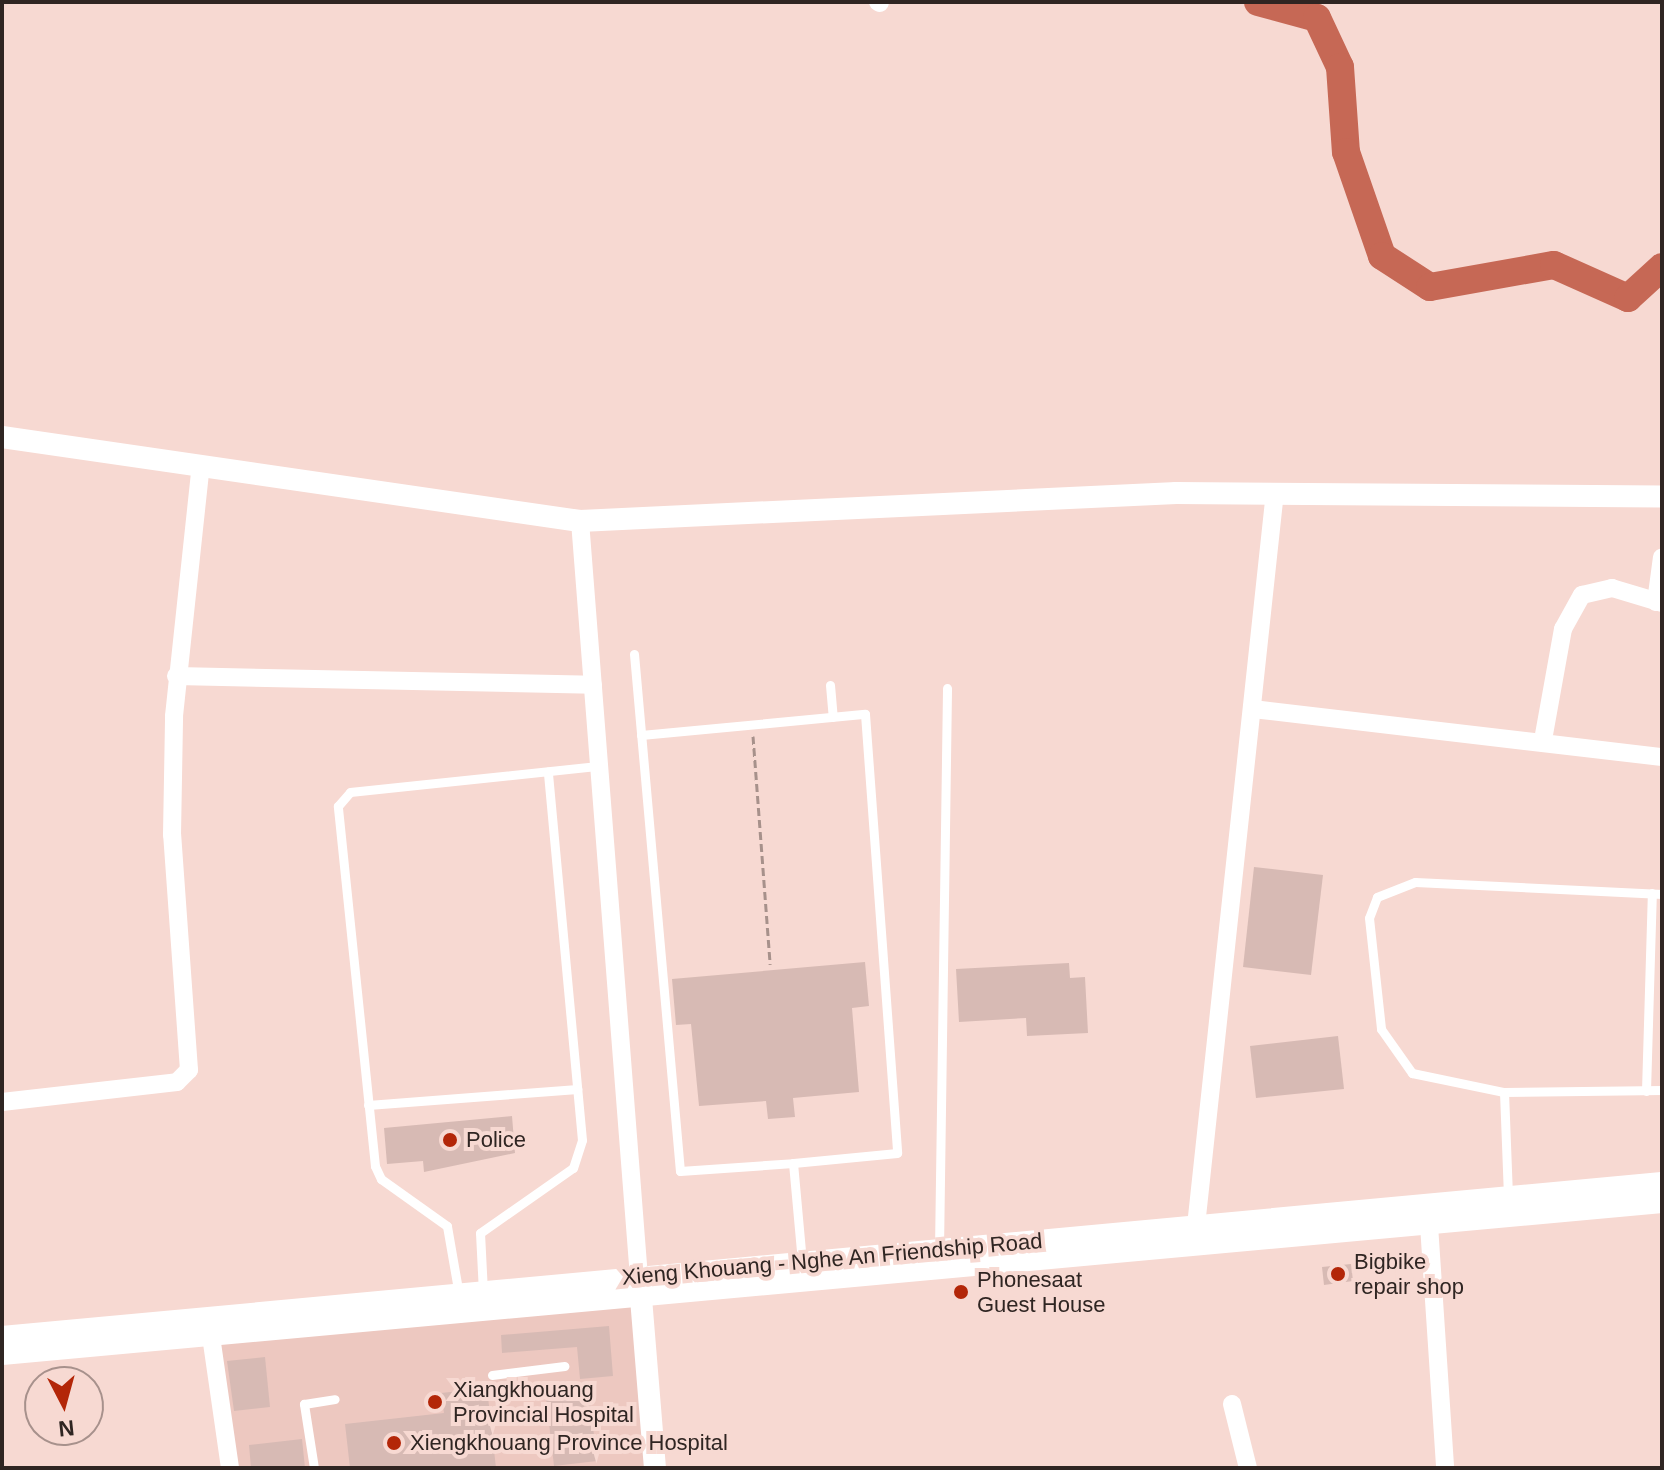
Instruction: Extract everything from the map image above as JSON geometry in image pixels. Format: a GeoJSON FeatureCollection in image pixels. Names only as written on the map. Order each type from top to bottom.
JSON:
{"type":"FeatureCollection","features":[{"type":"Feature","properties":{"kind":"street"},"geometry":{"type":"LineString","coordinates":[[2,437],[580,521],[1275,492],[1662,496]]}},
{"type":"Feature","properties":{"kind":"street"},"geometry":{"type":"LineString","coordinates":[[2,1102],[186,1077],[172,835],[176,676],[201,465]]}},
{"type":"Feature","properties":{"kind":"street"},"geometry":{"type":"LineString","coordinates":[[1197,1236],[1275,492]]}},
{"type":"Feature","properties":{"kind":"street"},"geometry":{"type":"LineString","coordinates":[[580,521],[655,1468]]}},
{"type":"Feature","properties":{"kind":"street"},"geometry":{"type":"LineString","coordinates":[[1543,740],[1563,629],[1582,595],[1612,588],[1659,602],[1662,557]]}},
{"type":"Feature","properties":{"kind":"street"},"geometry":{"type":"LineString","coordinates":[[176,676],[593,685]]}},
{"type":"Feature","properties":{"kind":"street"},"geometry":{"type":"LineString","coordinates":[[1253,709],[1543,740],[1662,757]]}},
{"type":"Feature","properties":{"kind":"street","name":"Xieng Khouang - Nghe An Friendship Road"},"geometry":{"type":"LineString","coordinates":[[2,1354],[211,1336],[640,1287],[1197,1236],[1508,1198],[1662,1183]]}},
{"type":"Feature","properties":{"kind":"street","name":"Xieng Khouang - Nghe An Friendship Road"},"geometry":{"type":"LineString","coordinates":[[2,1337],[483,1292],[640,1287],[802,1262],[939,1249],[1429,1225],[1662,1202]]}},
{"type":"Feature","properties":{"kind":"street"},"geometry":{"type":"LineString","coordinates":[[1429,1225],[1445,1468]]}},
{"type":"Feature","properties":{"kind":"street"},"geometry":{"type":"LineString","coordinates":[[211,1336],[230,1468]]}},
{"type":"Feature","properties":{"kind":"street"},"geometry":{"type":"LineString","coordinates":[[1232,1404],[1248,1468]]}},
{"type":"Feature","properties":{"kind":"lane"},"geometry":{"type":"LineString","coordinates":[[634,654],[641,735],[680,1171],[897,1153],[865,714],[641,735]]}},
{"type":"Feature","properties":{"kind":"lane"},"geometry":{"type":"LineString","coordinates":[[830,685],[833,717]]}},
{"type":"Feature","properties":{"kind":"lane"},"geometry":{"type":"LineString","coordinates":[[939,1249],[947,688]]}},
{"type":"Feature","properties":{"kind":"lane"},"geometry":{"type":"LineString","coordinates":[[459,1295],[447,1226],[381,1179],[368,1105],[343,797],[599,766]]}},
{"type":"Feature","properties":{"kind":"lane"},"geometry":{"type":"LineString","coordinates":[[483,1292],[480,1233],[580,1156],[577,1089],[548,772]]}},
{"type":"Feature","properties":{"kind":"lane"},"geometry":{"type":"LineString","coordinates":[[1646,1091],[1657,893],[1415,882],[1377,897],[1369,918],[1371,973],[1381,1029],[1398,1062],[1439,1084],[1504,1092],[1646,1091],[1662,1090]]}},
{"type":"Feature","properties":{"kind":"lane"},"geometry":{"type":"LineString","coordinates":[[368,1105],[577,1089]]}},
{"type":"Feature","properties":{"kind":"lane"},"geometry":{"type":"LineString","coordinates":[[1504,1092],[1508,1198]]}},
{"type":"Feature","properties":{"kind":"lane"},"geometry":{"type":"LineString","coordinates":[[793,1163],[802,1262]]}},
{"type":"Feature","properties":{"kind":"lane"},"geometry":{"type":"LineString","coordinates":[[492,1375],[564,1366]]}},
{"type":"Feature","properties":{"kind":"lane"},"geometry":{"type":"LineString","coordinates":[[314,1468],[304,1404],[335,1399]]}},
{"type":"Feature","properties":{"kind":"path"},"geometry":{"type":"LineString","coordinates":[[752,724],[770,964]]}},
{"type":"Feature","properties":{"kind":"shaded area","name":"Xiangkhouang Provincial Hospital"},"geometry":{"type":"Polygon","coordinates":[[[641,1297],[655,1468],[230,1468],[211,1336],[641,1297]]]}},
{"type":"Feature","properties":{"kind":"building"},"geometry":{"type":"Polygon","coordinates":[[[1254,867],[1323,875],[1311,975],[1243,967],[1254,867]]]}},
{"type":"Feature","properties":{"kind":"building"},"geometry":{"type":"Polygon","coordinates":[[[865,962],[869,1006],[852,1008],[859,1092],[793,1098],[795,1117],[768,1119],[766,1101],[699,1106],[691,1024],[676,1025],[672,979],[865,962]]]}},
{"type":"Feature","properties":{"kind":"building"},"geometry":{"type":"Polygon","coordinates":[[[1069,963],[1070,978],[1085,977],[1088,1033],[1027,1036],[1026,1018],[959,1022],[956,969],[1069,963]]]}},
{"type":"Feature","properties":{"kind":"building"},"geometry":{"type":"Polygon","coordinates":[[[1338,1036],[1344,1089],[1256,1098],[1250,1046],[1338,1036]]]}},
{"type":"Feature","properties":{"kind":"building","name":"Police"},"geometry":{"type":"Polygon","coordinates":[[[512,1116],[515,1153],[424,1172],[423,1161],[387,1164],[384,1128],[512,1116]]]}},
{"type":"Feature","properties":{"kind":"building","name":"Bigbike repair shop"},"geometry":{"type":"Polygon","coordinates":[[[1351,1264],[1353,1281],[1324,1285],[1322,1267],[1351,1264]]]}},
{"type":"Feature","properties":{"kind":"building"},"geometry":{"type":"Polygon","coordinates":[[[609,1326],[613,1376],[580,1379],[577,1347],[502,1353],[501,1335],[609,1326]]]}},
{"type":"Feature","properties":{"kind":"building"},"geometry":{"type":"Polygon","coordinates":[[[265,1357],[270,1407],[234,1411],[227,1361],[265,1357]]]}},
{"type":"Feature","properties":{"kind":"building"},"geometry":{"type":"Polygon","coordinates":[[[588,1384],[597,1461],[554,1466],[545,1389],[588,1384]]]}},
{"type":"Feature","properties":{"kind":"building"},"geometry":{"type":"Polygon","coordinates":[[[487,1388],[496,1468],[350,1468],[345,1424],[444,1413],[441,1393],[487,1388]]]}},
{"type":"Feature","properties":{"kind":"building"},"geometry":{"type":"Polygon","coordinates":[[[302,1439],[305,1468],[251,1468],[249,1445],[302,1439]]]}},
{"type":"Feature","properties":{"kind":"waterway"},"geometry":{"type":"LineString","coordinates":[[1258,2],[1317,18],[1340,67],[1346,152],[1382,256],[1430,287],[1554,265],[1628,298],[1662,267]]}},
{"type":"Feature","properties":{"kind":"place","name":"Police"},"geometry":{"type":"Point","coordinates":[450,1140]}},
{"type":"Feature","properties":{"kind":"place","name":"Bigbike repair shop"},"geometry":{"type":"Point","coordinates":[1338,1274]}},
{"type":"Feature","properties":{"kind":"place","name":"Phonesaat Guest House"},"geometry":{"type":"Point","coordinates":[961,1292]}},
{"type":"Feature","properties":{"kind":"place","name":"Xiangkhouang Provincial Hospital"},"geometry":{"type":"Point","coordinates":[435,1402]}},
{"type":"Feature","properties":{"kind":"place","name":"Xiengkhouang Province Hospital"},"geometry":{"type":"Point","coordinates":[394,1443]}}]}
